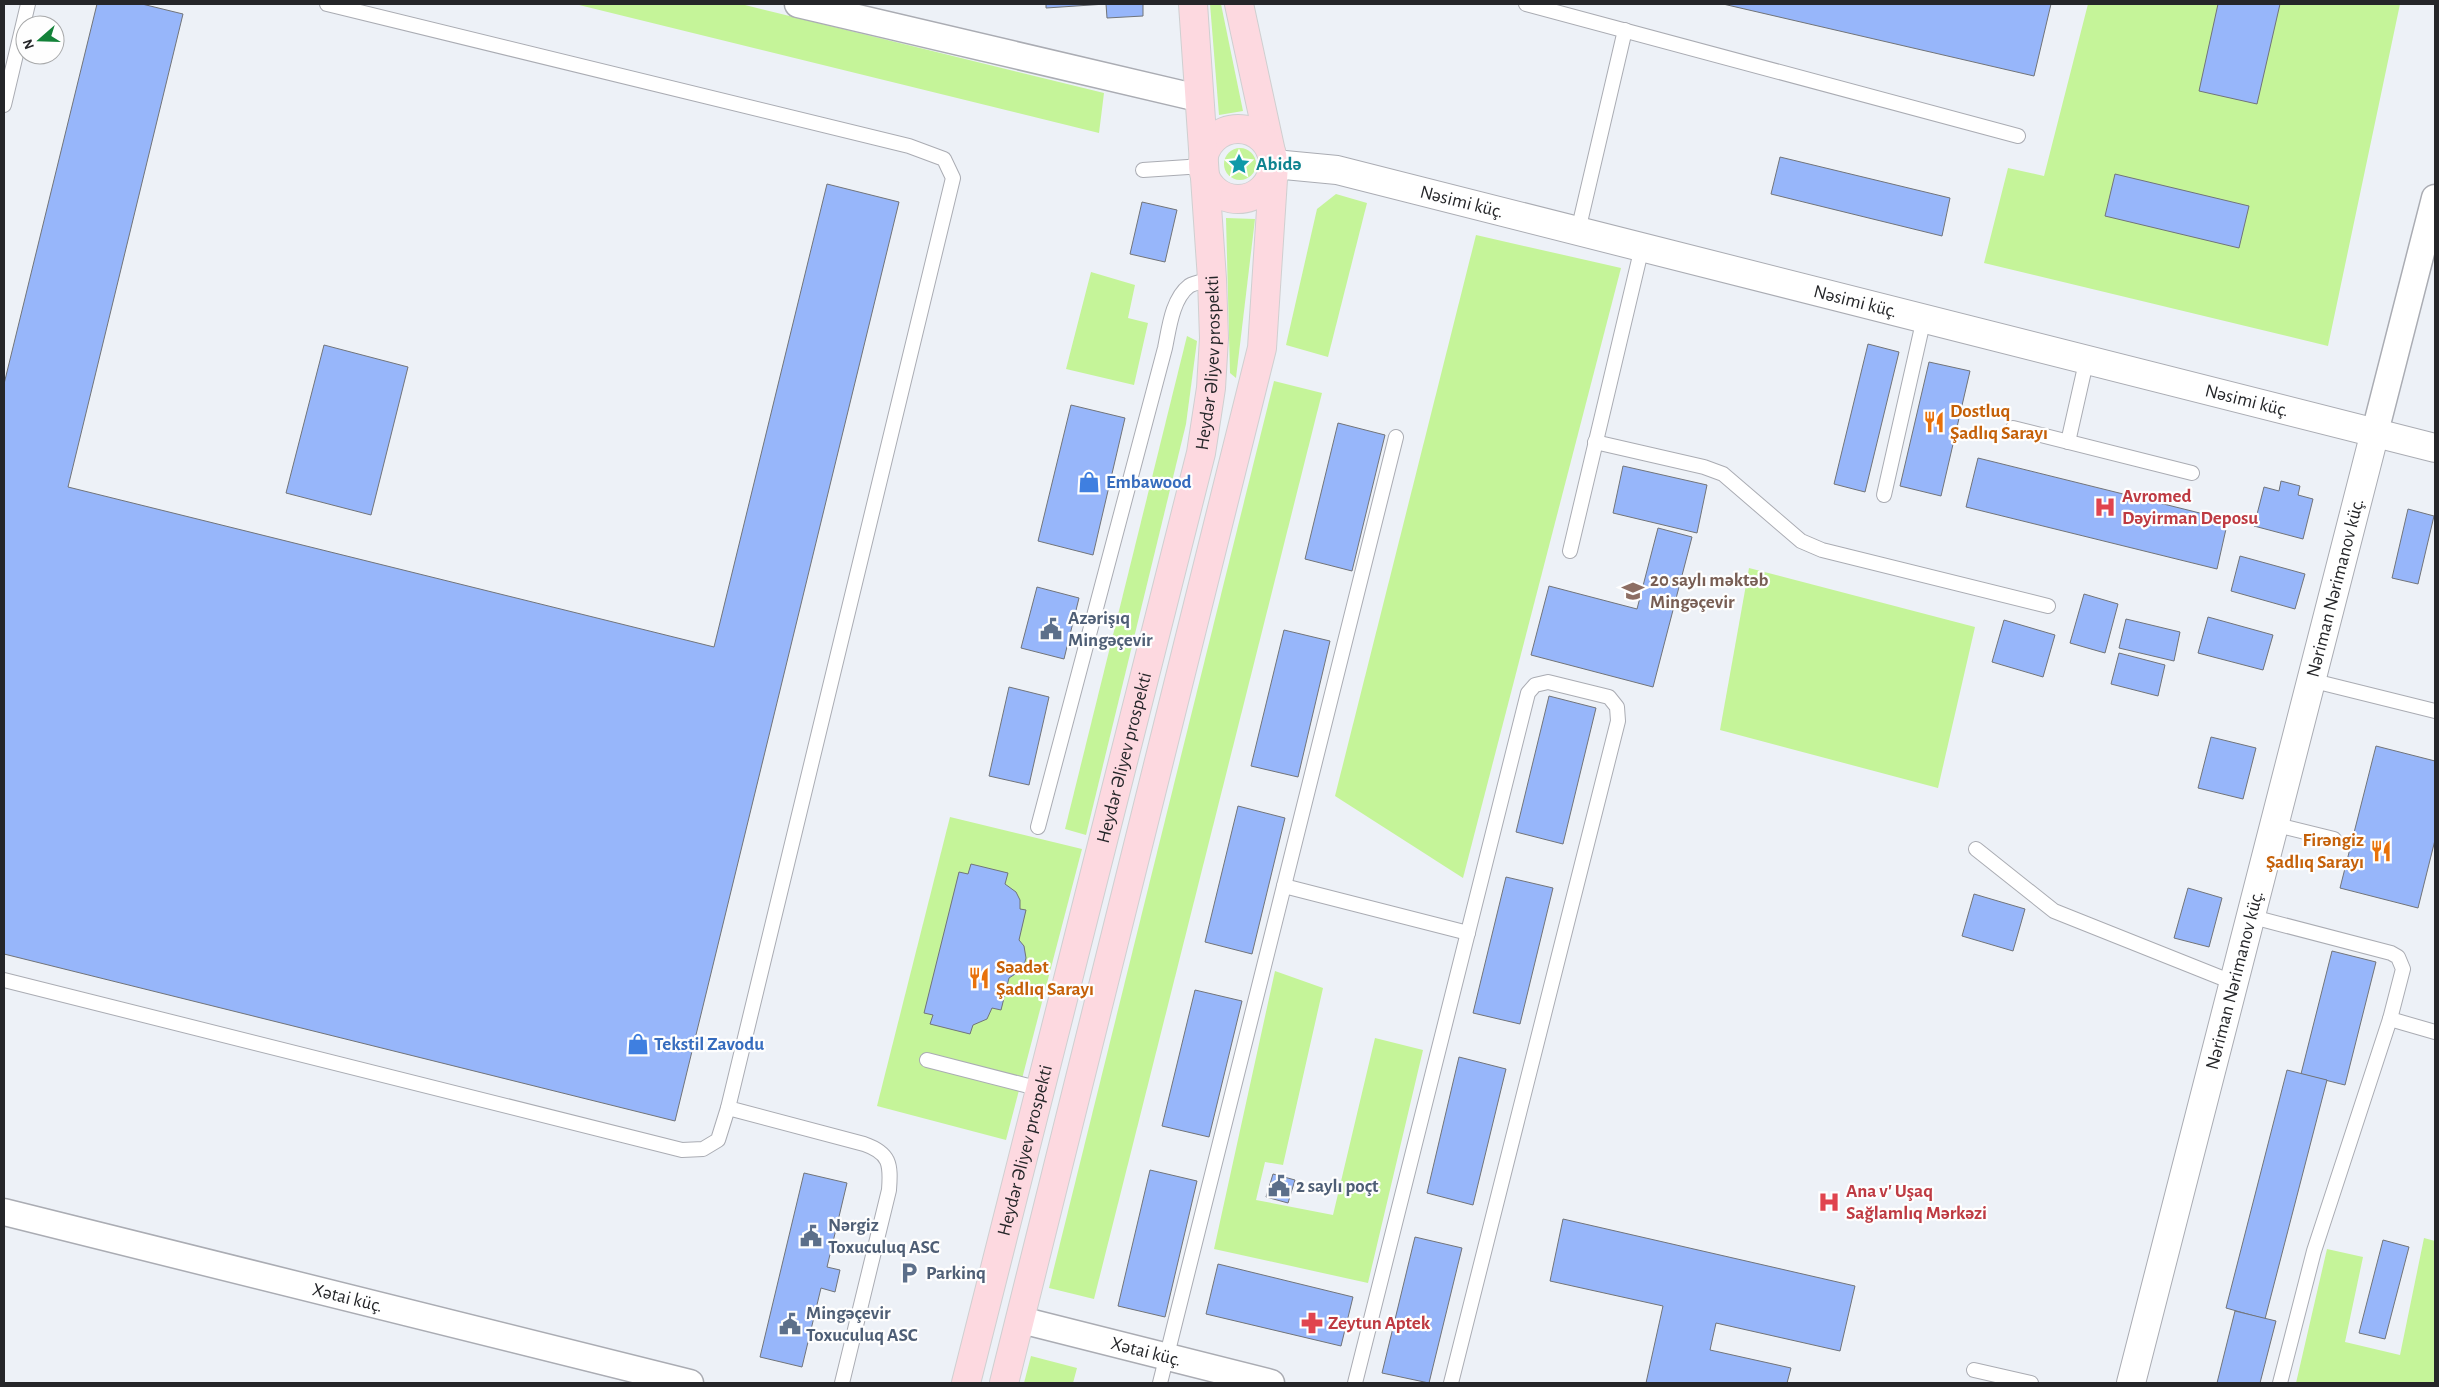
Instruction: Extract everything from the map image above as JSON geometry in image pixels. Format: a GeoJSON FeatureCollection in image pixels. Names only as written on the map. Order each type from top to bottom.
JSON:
{"type":"FeatureCollection","features":[{"type":"Feature","properties":{"kind":"main road","name":"Heydər Əliyev prospekti"},"geometry":{"type":"LineString","coordinates":[[966,1383],[1201,453],[1210,388],[1213,347],[1212,279],[1192,4]]}},
{"type":"Feature","properties":{"kind":"main road","name":"Heydər Əliyev prospekti"},"geometry":{"type":"LineString","coordinates":[[1004,1383],[1262,348],[1273,159],[1240,4]]}},
{"type":"Feature","properties":{"kind":"main road"},"geometry":{"type":"LineString","coordinates":[[1237,129],[1254,132],[1266,143],[1273,159],[1267,185],[1258,194],[1246,198],[1234,199],[1223,195],[1213,188],[1206,178],[1203,166],[1209,145],[1226,131],[1237,129]]}},
{"type":"Feature","properties":{"kind":"street"},"geometry":{"type":"LineString","coordinates":[[798,4],[854,11],[1198,98]]}},
{"type":"Feature","properties":{"kind":"street","name":"Nəsimi küç."},"geometry":{"type":"LineString","coordinates":[[1273,159],[1337,170],[2087,358],[2435,448]]}},
{"type":"Feature","properties":{"kind":"street"},"geometry":{"type":"LineString","coordinates":[[2375,432],[2435,198]]}},
{"type":"Feature","properties":{"kind":"street","name":"Nəriman Nərimanov küç."},"geometry":{"type":"LineString","coordinates":[[2131,1383],[2232,982],[2375,432]]}},
{"type":"Feature","properties":{"kind":"street","name":"Xətai küç."},"geometry":{"type":"LineString","coordinates":[[4,1212],[690,1383]]}},
{"type":"Feature","properties":{"kind":"street","name":"Xətai küç."},"geometry":{"type":"LineString","coordinates":[[1021,1320],[1271,1383]]}},
{"type":"Feature","properties":{"kind":"lane"},"geometry":{"type":"LineString","coordinates":[[4,105],[28,4]]}},
{"type":"Feature","properties":{"kind":"lane"},"geometry":{"type":"LineString","coordinates":[[4,980],[682,1150],[703,1149],[718,1140],[728,1108],[953,178],[944,159],[909,146],[327,4]]}},
{"type":"Feature","properties":{"kind":"lane"},"geometry":{"type":"LineString","coordinates":[[1526,4],[2018,136]]}},
{"type":"Feature","properties":{"kind":"lane"},"geometry":{"type":"LineString","coordinates":[[1578,231],[1625,30]]}},
{"type":"Feature","properties":{"kind":"lane"},"geometry":{"type":"LineString","coordinates":[[1143,170],[1203,166]]}},
{"type":"Feature","properties":{"kind":"lane"},"geometry":{"type":"LineString","coordinates":[[1570,551],[1642,247]]}},
{"type":"Feature","properties":{"kind":"lane"},"geometry":{"type":"LineString","coordinates":[[1038,827],[1171,320],[1181,296],[1190,285],[1212,279]]}},
{"type":"Feature","properties":{"kind":"lane"},"geometry":{"type":"LineString","coordinates":[[1884,495],[1924,318]]}},
{"type":"Feature","properties":{"kind":"lane"},"geometry":{"type":"LineString","coordinates":[[2068,442],[2087,358]]}},
{"type":"Feature","properties":{"kind":"lane"},"geometry":{"type":"LineString","coordinates":[[2013,428],[2192,473]]}},
{"type":"Feature","properties":{"kind":"lane"},"geometry":{"type":"LineString","coordinates":[[1160,1383],[1396,437]]}},
{"type":"Feature","properties":{"kind":"lane"},"geometry":{"type":"LineString","coordinates":[[1595,442],[1704,467],[1723,474],[1801,541],[1822,550],[2048,606]]}},
{"type":"Feature","properties":{"kind":"lane"},"geometry":{"type":"LineString","coordinates":[[2310,680],[2435,711]]}},
{"type":"Feature","properties":{"kind":"lane"},"geometry":{"type":"LineString","coordinates":[[1354,1383],[1528,693],[1535,685],[1548,682],[1608,697],[1617,708],[1618,721],[1451,1383]]}},
{"type":"Feature","properties":{"kind":"lane"},"geometry":{"type":"LineString","coordinates":[[2273,824],[2334,839]]}},
{"type":"Feature","properties":{"kind":"lane"},"geometry":{"type":"LineString","coordinates":[[1976,849],[2054,911],[2232,982]]}},
{"type":"Feature","properties":{"kind":"lane"},"geometry":{"type":"LineString","coordinates":[[1284,886],[1468,933]]}},
{"type":"Feature","properties":{"kind":"lane"},"geometry":{"type":"LineString","coordinates":[[2249,916],[2391,953],[2398,958],[2403,968],[2390,1018],[2314,1251],[2280,1383]]}},
{"type":"Feature","properties":{"kind":"lane"},"geometry":{"type":"LineString","coordinates":[[2390,1018],[2435,1032]]}},
{"type":"Feature","properties":{"kind":"lane"},"geometry":{"type":"LineString","coordinates":[[927,1060],[1040,1089]]}},
{"type":"Feature","properties":{"kind":"lane"},"geometry":{"type":"LineString","coordinates":[[728,1108],[877,1148],[887,1157],[891,1174],[889,1190],[842,1383]]}},
{"type":"Feature","properties":{"kind":"lane"},"geometry":{"type":"LineString","coordinates":[[1974,1370],[2031,1383]]}},
{"type":"Feature","properties":{"kind":"green space"},"geometry":{"type":"Polygon","coordinates":[[[575,4],[741,4],[1104,93],[1099,133],[575,4]]]}},
{"type":"Feature","properties":{"kind":"green space"},"geometry":{"type":"Polygon","coordinates":[[[1210,4],[1221,4],[1243,111],[1219,115],[1210,4]]]}},
{"type":"Feature","properties":{"kind":"green space"},"geometry":{"type":"Polygon","coordinates":[[[2088,4],[2400,4],[2328,346],[1984,263],[2008,168],[2044,176],[2088,4]]]}},
{"type":"Feature","properties":{"kind":"green space"},"geometry":{"type":"Polygon","coordinates":[[[1240,148],[1246,149],[1251,153],[1255,158],[1255,170],[1251,175],[1246,179],[1240,180],[1234,179],[1229,175],[1225,170],[1224,164],[1225,158],[1229,153],[1234,149],[1240,148]]]}},
{"type":"Feature","properties":{"kind":"green space"},"geometry":{"type":"Polygon","coordinates":[[[1336,194],[1367,203],[1328,357],[1286,345],[1317,209],[1336,194]]]}},
{"type":"Feature","properties":{"kind":"green space"},"geometry":{"type":"Polygon","coordinates":[[[1226,218],[1255,219],[1236,378],[1230,373],[1226,218]]]}},
{"type":"Feature","properties":{"kind":"green space"},"geometry":{"type":"Polygon","coordinates":[[[1476,235],[1621,268],[1463,878],[1335,796],[1476,235]]]}},
{"type":"Feature","properties":{"kind":"green space"},"geometry":{"type":"Polygon","coordinates":[[[1091,272],[1135,285],[1128,318],[1148,323],[1134,385],[1066,369],[1091,272]]]}},
{"type":"Feature","properties":{"kind":"green space"},"geometry":{"type":"Polygon","coordinates":[[[1187,336],[1197,341],[1186,424],[1086,835],[1065,829],[1187,336]]]}},
{"type":"Feature","properties":{"kind":"green space"},"geometry":{"type":"Polygon","coordinates":[[[1274,381],[1322,393],[1094,1299],[1049,1288],[1274,381]]]}},
{"type":"Feature","properties":{"kind":"green space"},"geometry":{"type":"Polygon","coordinates":[[[1749,568],[1975,627],[1938,788],[1720,730],[1749,568]]]}},
{"type":"Feature","properties":{"kind":"green space","name":"Səadət Şadlıq Sarayı"},"geometry":{"type":"Polygon","coordinates":[[[950,817],[1082,849],[1006,1140],[877,1106],[950,817]]]}},
{"type":"Feature","properties":{"kind":"green space"},"geometry":{"type":"Polygon","coordinates":[[[1275,971],[1323,988],[1283,1165],[1265,1162],[1256,1200],[1333,1215],[1375,1038],[1423,1050],[1368,1283],[1214,1249],[1275,971]]]}},
{"type":"Feature","properties":{"kind":"green space"},"geometry":{"type":"Polygon","coordinates":[[[2424,1238],[2435,1241],[2435,1383],[2296,1383],[2327,1249],[2363,1257],[2345,1342],[2400,1355],[2424,1238]]]}},
{"type":"Feature","properties":{"kind":"green space"},"geometry":{"type":"Polygon","coordinates":[[[1031,1356],[1077,1368],[1073,1383],[1024,1383],[1031,1356]]]}},
{"type":"Feature","properties":{"kind":"building"},"geometry":{"type":"Polygon","coordinates":[[[97,4],[142,4],[183,14],[68,487],[714,647],[827,184],[899,202],[675,1121],[4,954],[4,384],[97,4]]]}},
{"type":"Feature","properties":{"kind":"building"},"geometry":{"type":"Polygon","coordinates":[[[1046,4],[1106,4],[1046,8],[1046,4]]]}},
{"type":"Feature","properties":{"kind":"building"},"geometry":{"type":"Polygon","coordinates":[[[1106,4],[1143,4],[1143,16],[1107,18],[1106,4]]]}},
{"type":"Feature","properties":{"kind":"building"},"geometry":{"type":"Polygon","coordinates":[[[1723,4],[2051,4],[2034,76],[1723,4]]]}},
{"type":"Feature","properties":{"kind":"building"},"geometry":{"type":"Polygon","coordinates":[[[2218,4],[2280,4],[2257,104],[2199,91],[2218,4]]]}},
{"type":"Feature","properties":{"kind":"building"},"geometry":{"type":"Polygon","coordinates":[[[1780,157],[1950,198],[1942,236],[1771,194],[1780,157]]]}},
{"type":"Feature","properties":{"kind":"building"},"geometry":{"type":"Polygon","coordinates":[[[2115,174],[2249,206],[2239,248],[2105,216],[2115,174]]]}},
{"type":"Feature","properties":{"kind":"building"},"geometry":{"type":"Polygon","coordinates":[[[1142,202],[1177,210],[1165,262],[1130,254],[1142,202]]]}},
{"type":"Feature","properties":{"kind":"building"},"geometry":{"type":"Polygon","coordinates":[[[1868,344],[1899,352],[1865,492],[1834,484],[1868,344]]]}},
{"type":"Feature","properties":{"kind":"building"},"geometry":{"type":"Polygon","coordinates":[[[324,345],[408,367],[371,515],[286,493],[324,345]]]}},
{"type":"Feature","properties":{"kind":"building"},"geometry":{"type":"Polygon","coordinates":[[[1929,362],[1970,371],[1941,496],[1900,486],[1929,362]]]}},
{"type":"Feature","properties":{"kind":"building"},"geometry":{"type":"Polygon","coordinates":[[[1071,405],[1125,418],[1093,555],[1038,541],[1071,405]]]}},
{"type":"Feature","properties":{"kind":"building"},"geometry":{"type":"Polygon","coordinates":[[[1338,423],[1385,435],[1352,571],[1305,559],[1338,423]]]}},
{"type":"Feature","properties":{"kind":"building"},"geometry":{"type":"Polygon","coordinates":[[[1978,458],[2228,520],[2217,569],[1966,507],[1978,458]]]}},
{"type":"Feature","properties":{"kind":"building"},"geometry":{"type":"Polygon","coordinates":[[[1623,466],[1707,485],[1697,533],[1613,513],[1623,466]]]}},
{"type":"Feature","properties":{"kind":"building"},"geometry":{"type":"Polygon","coordinates":[[[2281,481],[2300,486],[2298,495],[2313,499],[2303,539],[2254,526],[2264,487],[2279,491],[2281,481]]]}},
{"type":"Feature","properties":{"kind":"building"},"geometry":{"type":"Polygon","coordinates":[[[2408,509],[2434,516],[2418,584],[2392,578],[2408,509]]]}},
{"type":"Feature","properties":{"kind":"building"},"geometry":{"type":"Polygon","coordinates":[[[1658,528],[1692,537],[1653,687],[1531,655],[1549,586],[1637,609],[1658,528]]]}},
{"type":"Feature","properties":{"kind":"building"},"geometry":{"type":"Polygon","coordinates":[[[2240,556],[2305,574],[2295,609],[2231,591],[2240,556]]]}},
{"type":"Feature","properties":{"kind":"building"},"geometry":{"type":"Polygon","coordinates":[[[1037,587],[1079,598],[1064,659],[1021,648],[1037,587]]]}},
{"type":"Feature","properties":{"kind":"building"},"geometry":{"type":"Polygon","coordinates":[[[2084,594],[2118,604],[2105,653],[2070,643],[2084,594]]]}},
{"type":"Feature","properties":{"kind":"building"},"geometry":{"type":"Polygon","coordinates":[[[2208,617],[2273,635],[2263,670],[2198,653],[2208,617]]]}},
{"type":"Feature","properties":{"kind":"building"},"geometry":{"type":"Polygon","coordinates":[[[2126,619],[2180,632],[2174,661],[2119,648],[2126,619]]]}},
{"type":"Feature","properties":{"kind":"building"},"geometry":{"type":"Polygon","coordinates":[[[2004,620],[2055,635],[2043,677],[1992,662],[2004,620]]]}},
{"type":"Feature","properties":{"kind":"building"},"geometry":{"type":"Polygon","coordinates":[[[1284,630],[1330,641],[1298,777],[1251,766],[1284,630]]]}},
{"type":"Feature","properties":{"kind":"building"},"geometry":{"type":"Polygon","coordinates":[[[2119,653],[2165,665],[2158,696],[2111,684],[2119,653]]]}},
{"type":"Feature","properties":{"kind":"building"},"geometry":{"type":"Polygon","coordinates":[[[1009,687],[1049,697],[1029,785],[989,776],[1009,687]]]}},
{"type":"Feature","properties":{"kind":"building"},"geometry":{"type":"Polygon","coordinates":[[[1549,696],[1596,708],[1563,844],[1516,832],[1549,696]]]}},
{"type":"Feature","properties":{"kind":"building"},"geometry":{"type":"Polygon","coordinates":[[[2211,737],[2256,748],[2243,799],[2198,788],[2211,737]]]}},
{"type":"Feature","properties":{"kind":"building"},"geometry":{"type":"Polygon","coordinates":[[[2376,746],[2435,761],[2435,840],[2418,908],[2340,888],[2376,746]]]}},
{"type":"Feature","properties":{"kind":"building"},"geometry":{"type":"Polygon","coordinates":[[[1238,806],[1285,818],[1252,954],[1205,942],[1238,806]]]}},
{"type":"Feature","properties":{"kind":"building"},"geometry":{"type":"Polygon","coordinates":[[[971,864],[1008,873],[1005,884],[1016,892],[1020,900],[1020,909],[1026,910],[1019,940],[1024,946],[1026,958],[1023,969],[1009,978],[1001,1010],[992,1008],[987,1019],[973,1025],[970,1034],[930,1024],[933,1015],[924,1013],[959,872],[968,874],[971,864]]]}},
{"type":"Feature","properties":{"kind":"building"},"geometry":{"type":"Polygon","coordinates":[[[1506,877],[1553,888],[1520,1024],[1473,1013],[1506,877]]]}},
{"type":"Feature","properties":{"kind":"building"},"geometry":{"type":"Polygon","coordinates":[[[2188,888],[2222,898],[2209,947],[2174,938],[2188,888]]]}},
{"type":"Feature","properties":{"kind":"building"},"geometry":{"type":"Polygon","coordinates":[[[1974,894],[2025,909],[2013,951],[1962,936],[1974,894]]]}},
{"type":"Feature","properties":{"kind":"building"},"geometry":{"type":"Polygon","coordinates":[[[2332,951],[2376,962],[2345,1085],[2301,1074],[2332,951]]]}},
{"type":"Feature","properties":{"kind":"building"},"geometry":{"type":"Polygon","coordinates":[[[1195,990],[1242,1001],[1209,1137],[1162,1126],[1195,990]]]}},
{"type":"Feature","properties":{"kind":"building"},"geometry":{"type":"Polygon","coordinates":[[[1459,1057],[1506,1069],[1473,1205],[1427,1193],[1459,1057]]]}},
{"type":"Feature","properties":{"kind":"building"},"geometry":{"type":"Polygon","coordinates":[[[2287,1070],[2327,1080],[2265,1319],[2226,1308],[2287,1070]]]}},
{"type":"Feature","properties":{"kind":"building"},"geometry":{"type":"Polygon","coordinates":[[[1150,1170],[1197,1181],[1165,1317],[1118,1306],[1150,1170]]]}},
{"type":"Feature","properties":{"kind":"building"},"geometry":{"type":"Polygon","coordinates":[[[804,1173],[847,1183],[827,1267],[840,1270],[835,1292],[821,1288],[802,1367],[760,1357],[804,1173]]]}},
{"type":"Feature","properties":{"kind":"building"},"geometry":{"type":"Polygon","coordinates":[[[1273,1174],[1295,1180],[1288,1203],[1266,1197],[1273,1174]]]}},
{"type":"Feature","properties":{"kind":"building"},"geometry":{"type":"Polygon","coordinates":[[[1563,1219],[1855,1286],[1840,1351],[1716,1323],[1710,1350],[1791,1368],[1787,1383],[1646,1383],[1663,1306],[1550,1281],[1563,1219]]]}},
{"type":"Feature","properties":{"kind":"building"},"geometry":{"type":"Polygon","coordinates":[[[1415,1237],[1462,1248],[1429,1383],[1382,1373],[1415,1237]]]}},
{"type":"Feature","properties":{"kind":"building"},"geometry":{"type":"Polygon","coordinates":[[[2383,1240],[2409,1247],[2385,1339],[2359,1333],[2383,1240]]]}},
{"type":"Feature","properties":{"kind":"building"},"geometry":{"type":"Polygon","coordinates":[[[1218,1264],[1353,1297],[1341,1346],[1206,1314],[1218,1264]]]}},
{"type":"Feature","properties":{"kind":"building"},"geometry":{"type":"Polygon","coordinates":[[[2235,1311],[2276,1321],[2260,1383],[2217,1383],[2235,1311]]]}},
{"type":"Feature","properties":{"kind":"place","name":"Abidə"},"geometry":{"type":"Point","coordinates":[1239,164]}},
{"type":"Feature","properties":{"kind":"place","name":"Dostluq Şadlıq Sarayı"},"geometry":{"type":"Point","coordinates":[1934,422]}},
{"type":"Feature","properties":{"kind":"place","name":"Embawood"},"geometry":{"type":"Point","coordinates":[1089,482]}},
{"type":"Feature","properties":{"kind":"place","name":"Avromed Dəyirman Deposu"},"geometry":{"type":"Point","coordinates":[2105,507]}},
{"type":"Feature","properties":{"kind":"place","name":"20 saylı məktəb Mingəçevir"},"geometry":{"type":"Point","coordinates":[1633,591]}},
{"type":"Feature","properties":{"kind":"place","name":"Azərişıq Mingəçevir"},"geometry":{"type":"Point","coordinates":[1051,629]}},
{"type":"Feature","properties":{"kind":"place","name":"Firəngiz Şadlıq Sarayı"},"geometry":{"type":"Point","coordinates":[2381,851]}},
{"type":"Feature","properties":{"kind":"place","name":"Səadət Şadlıq Sarayı"},"geometry":{"type":"Point","coordinates":[979,978]}},
{"type":"Feature","properties":{"kind":"place","name":"Tekstil Zavodu"},"geometry":{"type":"Point","coordinates":[638,1044]}},
{"type":"Feature","properties":{"kind":"place","name":"2 saylı poçt"},"geometry":{"type":"Point","coordinates":[1279,1186]}},
{"type":"Feature","properties":{"kind":"place","name":"Ana v' Uşaq Sağlamlıq Mərkəzi"},"geometry":{"type":"Point","coordinates":[1829,1202]}},
{"type":"Feature","properties":{"kind":"place","name":"Nərgiz Toxuculuq ASC"},"geometry":{"type":"Point","coordinates":[811,1236]}},
{"type":"Feature","properties":{"kind":"place","name":"Parkinq"},"geometry":{"type":"Point","coordinates":[909,1273]}},
{"type":"Feature","properties":{"kind":"place","name":"Zeytun Aptek"},"geometry":{"type":"Point","coordinates":[1312,1323]}},
{"type":"Feature","properties":{"kind":"place","name":"Mingəçevir Toxuculuq ASC"},"geometry":{"type":"Point","coordinates":[790,1324]}}]}
